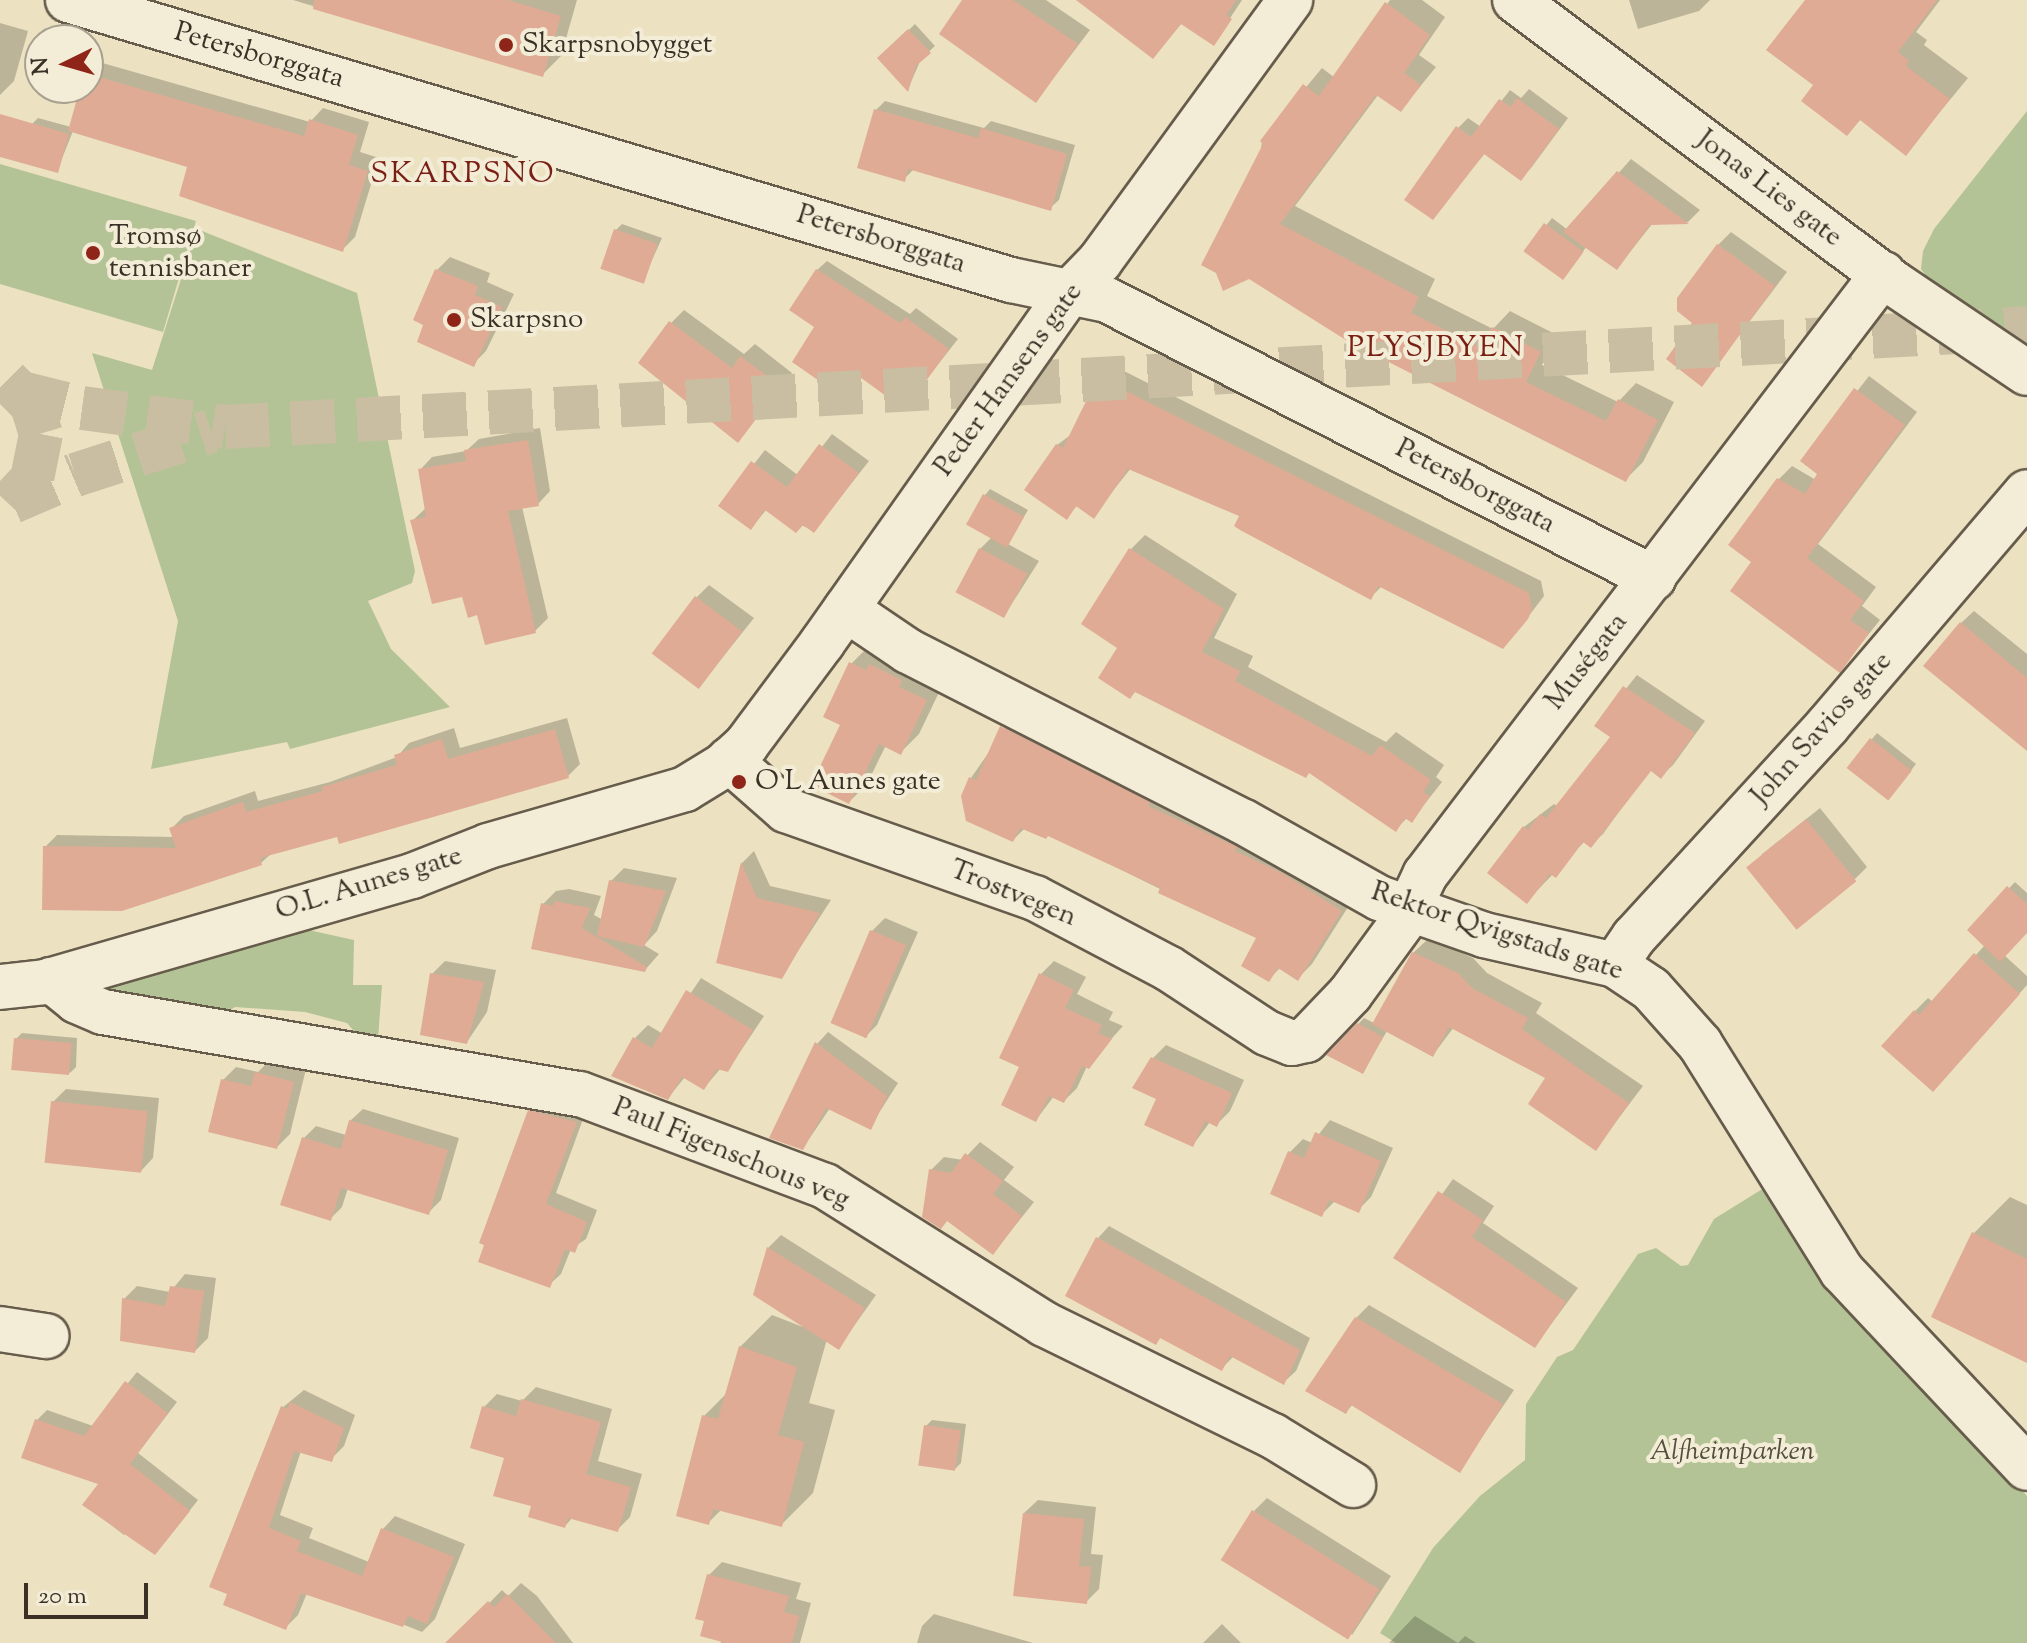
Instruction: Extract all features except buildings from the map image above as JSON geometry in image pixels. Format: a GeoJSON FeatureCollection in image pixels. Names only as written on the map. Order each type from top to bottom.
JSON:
{"type":"FeatureCollection","features":[{"type":"Feature","properties":{"kind":"street","name":"Petersborggata"},"geometry":{"type":"LineString","coordinates":[[68,0],[1011,280],[1107,300],[1653,578]]}},
{"type":"Feature","properties":{"kind":"street","name":"Peder Hansens gate"},"geometry":{"type":"LineString","coordinates":[[729,760],[746,745],[1070,292],[1100,261],[1290,0]]}},
{"type":"Feature","properties":{"kind":"street","name":"Jonas Lies gate"},"geometry":{"type":"LineString","coordinates":[[1515,0],[1883,274],[2027,373]]}},
{"type":"Feature","properties":{"kind":"street","name":"Muségata"},"geometry":{"type":"LineString","coordinates":[[1292,1043],[1319,1031],[1411,907],[1425,875],[1883,274]]}},
{"type":"Feature","properties":{"kind":"street","name":"John Savios gate"},"geometry":{"type":"LineString","coordinates":[[1615,965],[2027,492]]}},
{"type":"Feature","properties":{"kind":"street","name":"Rektor Qvigstads gate"},"geometry":{"type":"LineString","coordinates":[[846,609],[908,651],[1242,821],[1359,888],[1484,935],[1615,965],[1660,997],[1683,1022],[1819,1241],[1856,1289],[2027,1468]]}},
{"type":"Feature","properties":{"kind":"street","name":"O.L. Aunes gate"},"geometry":{"type":"LineString","coordinates":[[0,987],[51,980],[685,789],[729,760]]}},
{"type":"Feature","properties":{"kind":"street","name":"Trostvegen"},"geometry":{"type":"LineString","coordinates":[[729,760],[786,810],[1035,898],[1168,968],[1292,1043]]}},
{"type":"Feature","properties":{"kind":"street","name":"Paul Figenschous veg"},"geometry":{"type":"LineString","coordinates":[[51,980],[77,1001],[103,1012],[580,1094],[825,1186],[1044,1324],[1273,1436],[1353,1485]]}},
{"type":"Feature","properties":{"kind":"street"},"geometry":{"type":"LineString","coordinates":[[0,1329],[46,1336]]}},
{"type":"Feature","properties":{"kind":"green space"},"geometry":{"type":"Polygon","coordinates":[[[2027,111],[2027,347],[1935,287],[1921,269],[1923,251],[1934,229],[2027,111]]]}},
{"type":"Feature","properties":{"kind":"green space","name":"Tromsø tennisbaner"},"geometry":{"type":"Polygon","coordinates":[[[0,164],[196,221],[163,332],[0,284],[0,164]]]}},
{"type":"Feature","properties":{"kind":"green space"},"geometry":{"type":"Polygon","coordinates":[[[197,229],[357,293],[415,571],[412,583],[368,601],[391,649],[450,707],[290,749],[287,742],[151,769],[178,621],[92,353],[152,370],[197,229]]]}},
{"type":"Feature","properties":{"kind":"green space"},"geometry":{"type":"Polygon","coordinates":[[[304,929],[354,940],[353,985],[382,985],[378,1039],[361,1039],[347,1023],[305,1012],[235,1007],[217,1019],[165,1012],[94,986],[304,929]]]}},
{"type":"Feature","properties":{"kind":"green space","name":"Alfheimparken"},"geometry":{"type":"Polygon","coordinates":[[[1772,1183],[1840,1287],[2027,1496],[2027,1643],[1396,1643],[1380,1633],[1433,1548],[1480,1496],[1525,1460],[1526,1404],[1557,1357],[1573,1350],[1638,1254],[1656,1248],[1681,1266],[1688,1265],[1714,1219],[1772,1183]]]}},
{"type":"Feature","properties":{"kind":"tunnel"},"geometry":{"type":"LineString","coordinates":[[22,393],[82,408],[225,427],[2027,328]]}},
{"type":"Feature","properties":{"kind":"tunnel"},"geometry":{"type":"LineString","coordinates":[[7,380],[32,405],[41,434],[32,479],[9,504]]}},
{"type":"Feature","properties":{"kind":"tunnel"},"geometry":{"type":"LineString","coordinates":[[12,502],[75,475],[211,431]]}},
{"type":"Feature","properties":{"kind":"place","name":"Skarpsnobygget"},"geometry":{"type":"Point","coordinates":[506,45]}},
{"type":"Feature","properties":{"kind":"place","name":"Tromsø tennisbaner"},"geometry":{"type":"Point","coordinates":[93,253]}},
{"type":"Feature","properties":{"kind":"place","name":"Skarpsno"},"geometry":{"type":"Point","coordinates":[454,320]}},
{"type":"Feature","properties":{"kind":"place","name":"O L Aunes gate"},"geometry":{"type":"Point","coordinates":[739,782]}},
{"type":"Feature","properties":{"kind":"district","name":"SKARPSNO"},"geometry":{"type":"Point","coordinates":[463,175]}},
{"type":"Feature","properties":{"kind":"district","name":"PLYSJBYEN"},"geometry":{"type":"Point","coordinates":[1436,349]}}]}
